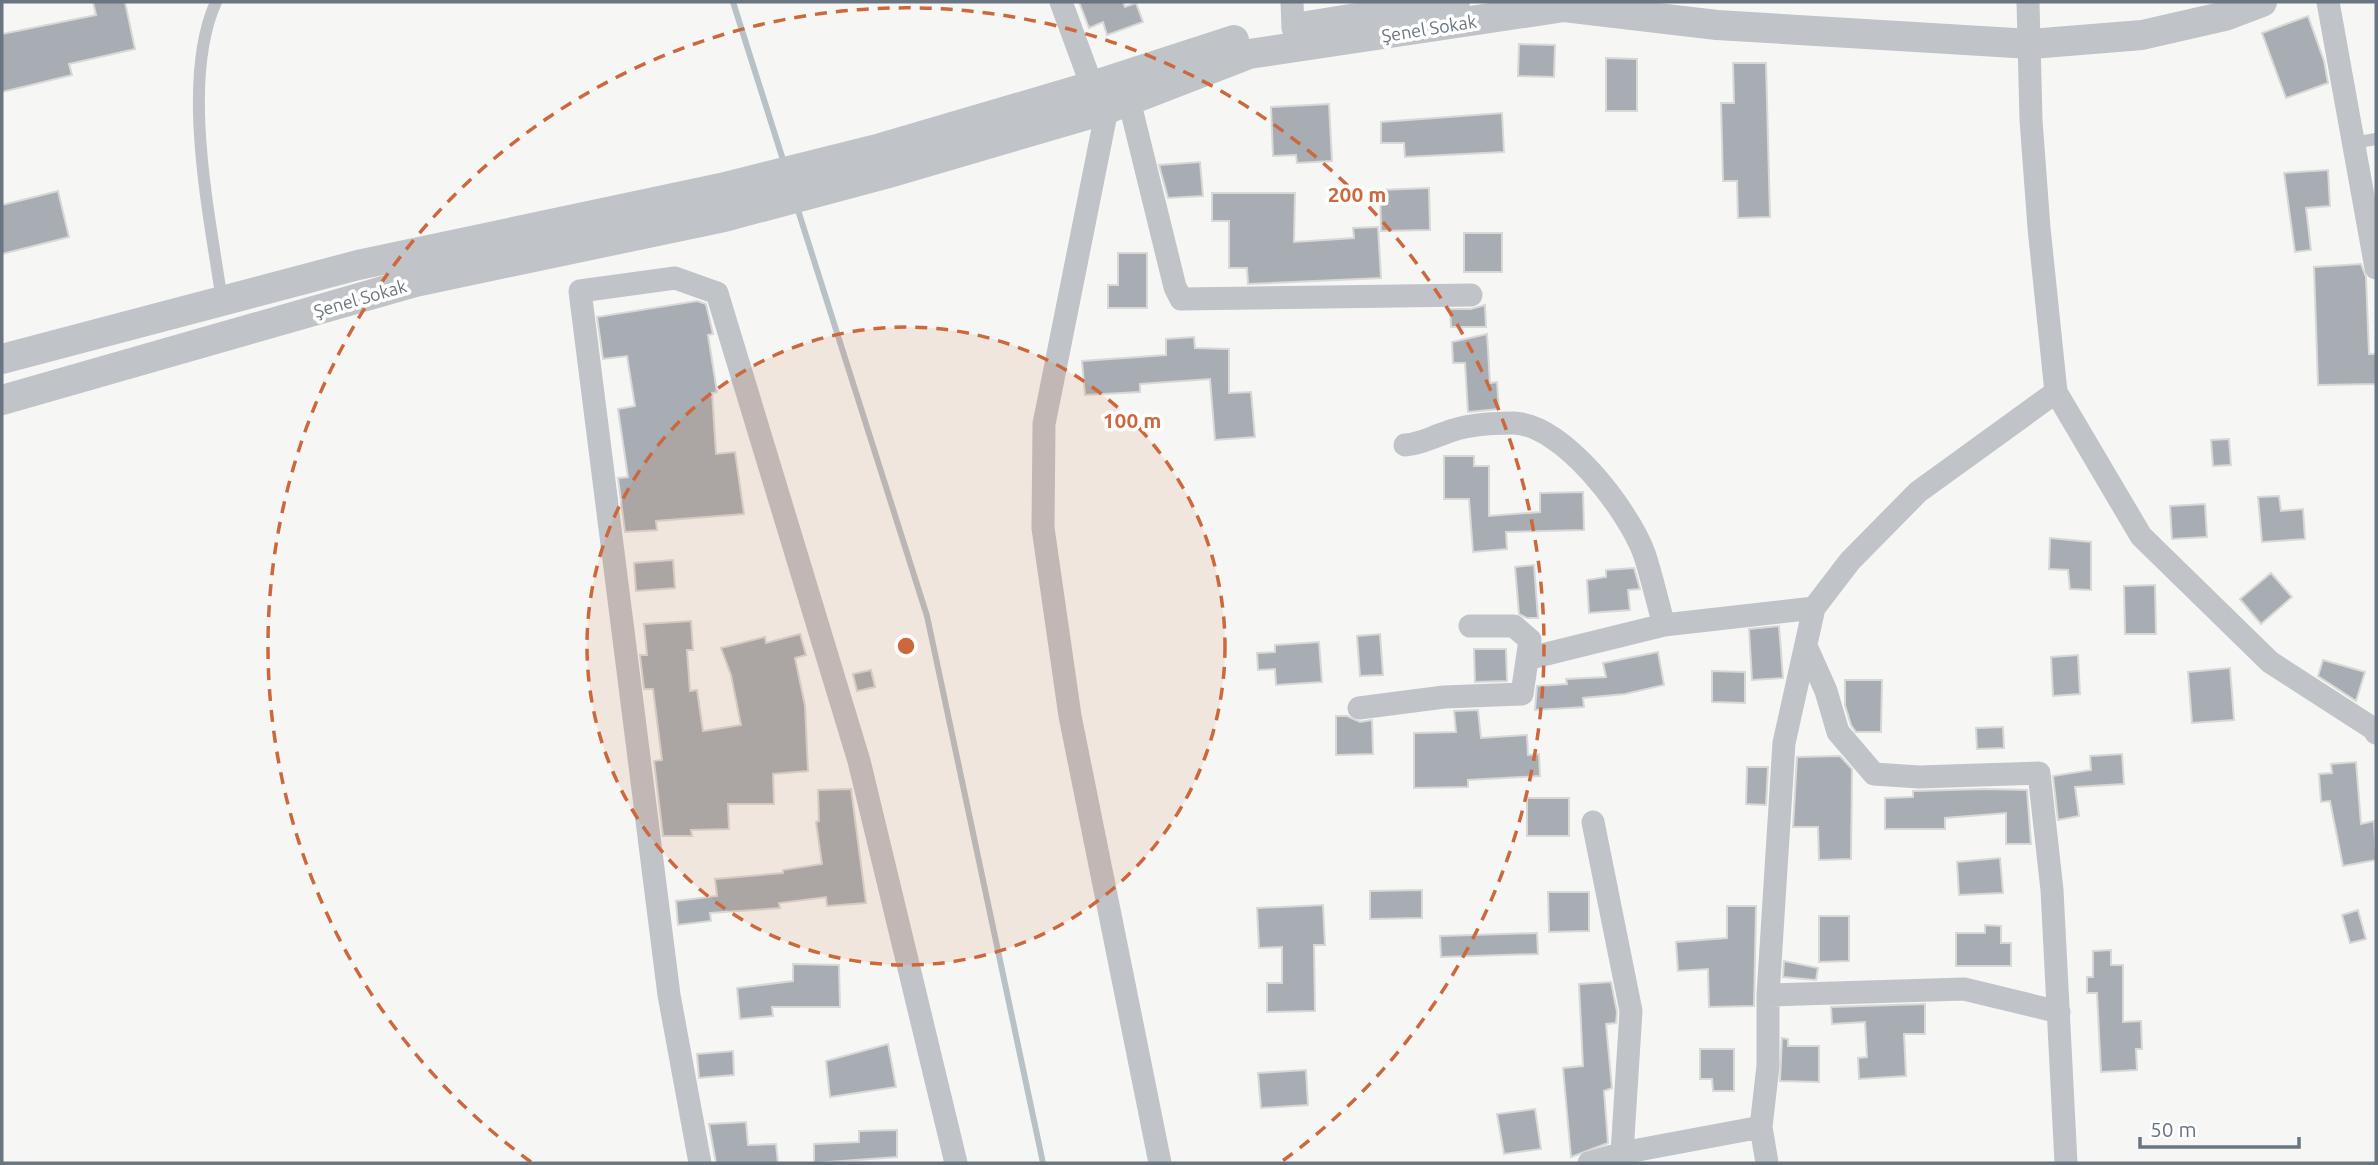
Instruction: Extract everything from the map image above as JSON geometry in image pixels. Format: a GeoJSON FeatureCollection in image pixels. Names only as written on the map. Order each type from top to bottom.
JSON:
{"type":"FeatureCollection","features":[{"type":"Feature","properties":{"kind":"street"},"geometry":{"type":"LineString","coordinates":[[1061,2],[1109,98],[1181,299],[1471,295]]}},
{"type":"Feature","properties":{"kind":"street","name":"Şenel Sokak"},"geometry":{"type":"LineString","coordinates":[[1109,98],[1293,15],[1455,2]]}},
{"type":"Feature","properties":{"kind":"street"},"geometry":{"type":"LineString","coordinates":[[1680,2],[1896,38],[2031,44],[2142,35],[2225,16],[2262,2]]}},
{"type":"Feature","properties":{"kind":"street"},"geometry":{"type":"LineString","coordinates":[[2028,2],[2031,121],[2056,392],[2141,536],[2270,662],[2376,729]]}},
{"type":"Feature","properties":{"kind":"street"},"geometry":{"type":"LineString","coordinates":[[2328,2],[2376,268]]}},
{"type":"Feature","properties":{"kind":"street","name":"Şenel Sokak"},"geometry":{"type":"LineString","coordinates":[[2,400],[415,282],[724,217],[883,161],[1109,98],[1249,54],[1563,7],[1717,25],[1896,38]]}},
{"type":"Feature","properties":{"kind":"street"},"geometry":{"type":"LineString","coordinates":[[1109,98],[1044,424],[1043,527],[1070,716],[1160,1163]]}},
{"type":"Feature","properties":{"kind":"street","name":"Şenel Sokak"},"geometry":{"type":"LineString","coordinates":[[2,359],[358,265],[720,188],[883,161]]}},
{"type":"Feature","properties":{"kind":"street"},"geometry":{"type":"LineString","coordinates":[[700,1163],[669,995],[580,291],[675,278],[717,293],[859,761],[956,1163]]}},
{"type":"Feature","properties":{"kind":"street"},"geometry":{"type":"LineString","coordinates":[[1767,1163],[1760,1127],[1768,1066],[1768,995],[1784,743],[1814,608],[1850,561],[1918,492],[2056,392]]}},
{"type":"Feature","properties":{"kind":"street"},"geometry":{"type":"LineString","coordinates":[[1405,445],[1421,444],[1446,432],[1476,426],[1515,423],[1546,433],[1583,465],[1614,499],[1643,551],[1664,625]]}},
{"type":"Feature","properties":{"kind":"street"},"geometry":{"type":"LineString","coordinates":[[1530,658],[1664,625],[1814,608]]}},
{"type":"Feature","properties":{"kind":"street"},"geometry":{"type":"LineString","coordinates":[[1359,708],[1444,697],[1522,694],[1530,658],[1530,640],[1514,626],[1470,626]]}},
{"type":"Feature","properties":{"kind":"street"},"geometry":{"type":"LineString","coordinates":[[1806,646],[1826,691],[1838,732],[1874,774],[1919,777],[2039,773],[2052,890],[2066,1163]]}},
{"type":"Feature","properties":{"kind":"street"},"geometry":{"type":"LineString","coordinates":[[1593,822],[1631,1011],[1622,1153]]}},
{"type":"Feature","properties":{"kind":"street"},"geometry":{"type":"LineString","coordinates":[[1768,995],[1964,989],[2059,1012]]}},
{"type":"Feature","properties":{"kind":"street"},"geometry":{"type":"LineString","coordinates":[[1589,1163],[1622,1153],[1760,1127]]}},
{"type":"Feature","properties":{"kind":"lane"},"geometry":{"type":"LineString","coordinates":[[216,2],[203,55],[199,129],[222,301]]}},
{"type":"Feature","properties":{"kind":"lane"},"geometry":{"type":"LineString","coordinates":[[2353,143],[2376,139]]}},
{"type":"Feature","properties":{"kind":"building"},"geometry":{"type":"Polygon","coordinates":[[[93,2],[125,2],[135,49],[69,64],[72,75],[2,92],[2,34],[96,15],[93,2]]]}},
{"type":"Feature","properties":{"kind":"building"},"geometry":{"type":"Polygon","coordinates":[[[1079,2],[1123,2],[1125,7],[1136,3],[1143,22],[1107,35],[1103,22],[1089,28],[1079,2]]]}},
{"type":"Feature","properties":{"kind":"building"},"geometry":{"type":"Polygon","coordinates":[[[2308,16],[2324,61],[2328,83],[2286,98],[2262,33],[2308,16]]]}},
{"type":"Feature","properties":{"kind":"building"},"geometry":{"type":"Polygon","coordinates":[[[1519,44],[1555,45],[1554,77],[1518,76],[1519,44]]]}},
{"type":"Feature","properties":{"kind":"building"},"geometry":{"type":"Polygon","coordinates":[[[1606,58],[1637,59],[1637,111],[1606,111],[1606,58]]]}},
{"type":"Feature","properties":{"kind":"building"},"geometry":{"type":"Polygon","coordinates":[[[1733,63],[1766,63],[1770,217],[1738,218],[1737,181],[1723,181],[1721,103],[1734,103],[1733,63]]]}},
{"type":"Feature","properties":{"kind":"building"},"geometry":{"type":"Polygon","coordinates":[[[1329,104],[1332,161],[1297,163],[1296,155],[1273,156],[1271,107],[1329,104]]]}},
{"type":"Feature","properties":{"kind":"building"},"geometry":{"type":"Polygon","coordinates":[[[1502,113],[1504,152],[1405,157],[1404,143],[1381,143],[1381,122],[1502,113]]]}},
{"type":"Feature","properties":{"kind":"building"},"geometry":{"type":"Polygon","coordinates":[[[1200,162],[1203,196],[1168,198],[1159,165],[1200,162]]]}},
{"type":"Feature","properties":{"kind":"building"},"geometry":{"type":"Polygon","coordinates":[[[2328,170],[2330,206],[2306,208],[2311,250],[2295,252],[2284,173],[2328,170]]]}},
{"type":"Feature","properties":{"kind":"building"},"geometry":{"type":"Polygon","coordinates":[[[1429,188],[1430,230],[1381,231],[1380,190],[1429,188]]]}},
{"type":"Feature","properties":{"kind":"building"},"geometry":{"type":"Polygon","coordinates":[[[58,191],[69,237],[2,254],[2,205],[58,191]]]}},
{"type":"Feature","properties":{"kind":"building"},"geometry":{"type":"Polygon","coordinates":[[[1212,193],[1295,193],[1294,242],[1354,238],[1353,228],[1378,227],[1381,278],[1248,284],[1247,268],[1229,268],[1229,221],[1212,221],[1212,193]]]}},
{"type":"Feature","properties":{"kind":"building"},"geometry":{"type":"Polygon","coordinates":[[[1464,233],[1502,233],[1502,272],[1464,272],[1464,233]]]}},
{"type":"Feature","properties":{"kind":"building"},"geometry":{"type":"Polygon","coordinates":[[[1118,253],[1147,253],[1147,308],[1108,308],[1108,285],[1118,285],[1118,253]]]}},
{"type":"Feature","properties":{"kind":"building"},"geometry":{"type":"Polygon","coordinates":[[[2361,264],[2366,277],[2369,354],[2376,354],[2376,384],[2318,385],[2314,267],[2361,264]]]}},
{"type":"Feature","properties":{"kind":"building"},"geometry":{"type":"Polygon","coordinates":[[[697,301],[706,304],[713,334],[708,335],[717,392],[712,393],[716,454],[735,452],[744,514],[656,521],[657,530],[625,532],[618,478],[628,477],[618,409],[635,406],[627,356],[603,359],[597,317],[697,301]]]}},
{"type":"Feature","properties":{"kind":"building"},"geometry":{"type":"Polygon","coordinates":[[[1485,305],[1486,327],[1451,327],[1450,309],[1471,309],[1485,305]]]}},
{"type":"Feature","properties":{"kind":"building"},"geometry":{"type":"Polygon","coordinates":[[[1487,334],[1490,383],[1497,382],[1499,409],[1468,412],[1465,363],[1453,363],[1452,342],[1487,334]]]}},
{"type":"Feature","properties":{"kind":"building"},"geometry":{"type":"Polygon","coordinates":[[[1194,337],[1195,348],[1229,349],[1229,393],[1251,392],[1255,437],[1215,440],[1210,379],[1140,384],[1140,392],[1085,395],[1082,361],[1166,355],[1166,339],[1194,337]]]}},
{"type":"Feature","properties":{"kind":"building"},"geometry":{"type":"Polygon","coordinates":[[[2229,439],[2231,465],[2213,466],[2211,440],[2229,439]]]}},
{"type":"Feature","properties":{"kind":"building"},"geometry":{"type":"Polygon","coordinates":[[[1444,456],[1474,456],[1474,466],[1489,466],[1489,516],[1540,512],[1540,493],[1583,492],[1584,530],[1506,532],[1507,549],[1473,552],[1469,499],[1444,499],[1444,456]]]}},
{"type":"Feature","properties":{"kind":"building"},"geometry":{"type":"Polygon","coordinates":[[[2279,496],[2281,511],[2303,509],[2305,539],[2262,542],[2258,497],[2279,496]]]}},
{"type":"Feature","properties":{"kind":"building"},"geometry":{"type":"Polygon","coordinates":[[[2205,504],[2207,537],[2172,539],[2170,506],[2205,504]]]}},
{"type":"Feature","properties":{"kind":"building"},"geometry":{"type":"Polygon","coordinates":[[[2050,538],[2091,542],[2091,590],[2070,589],[2068,570],[2049,569],[2050,538]]]}},
{"type":"Feature","properties":{"kind":"building"},"geometry":{"type":"Polygon","coordinates":[[[673,560],[675,588],[636,591],[634,563],[673,560]]]}},
{"type":"Feature","properties":{"kind":"building"},"geometry":{"type":"Polygon","coordinates":[[[1534,565],[1538,618],[1527,618],[1519,614],[1515,567],[1534,565]]]}},
{"type":"Feature","properties":{"kind":"building"},"geometry":{"type":"Polygon","coordinates":[[[1634,568],[1640,589],[1628,590],[1630,610],[1589,613],[1587,580],[1606,577],[1606,570],[1634,568]]]}},
{"type":"Feature","properties":{"kind":"building"},"geometry":{"type":"Polygon","coordinates":[[[2271,573],[2292,597],[2261,624],[2240,599],[2271,573]]]}},
{"type":"Feature","properties":{"kind":"building"},"geometry":{"type":"Polygon","coordinates":[[[2155,585],[2156,634],[2125,634],[2124,586],[2155,585]]]}},
{"type":"Feature","properties":{"kind":"building"},"geometry":{"type":"Polygon","coordinates":[[[691,621],[693,650],[687,650],[690,691],[697,690],[703,731],[741,725],[731,675],[721,648],[765,637],[766,643],[800,634],[806,655],[795,658],[805,706],[808,771],[773,774],[774,804],[728,804],[729,829],[691,830],[692,836],[663,836],[654,761],[662,760],[653,689],[644,689],[640,655],[647,655],[644,624],[691,621]]]}},
{"type":"Feature","properties":{"kind":"building"},"geometry":{"type":"Polygon","coordinates":[[[1779,626],[1783,678],[1752,680],[1749,629],[1779,626]]]}},
{"type":"Feature","properties":{"kind":"building"},"geometry":{"type":"Polygon","coordinates":[[[1380,634],[1383,675],[1360,676],[1357,636],[1380,634]]]}},
{"type":"Feature","properties":{"kind":"building"},"geometry":{"type":"Polygon","coordinates":[[[1319,642],[1322,682],[1276,685],[1275,669],[1258,670],[1257,653],[1275,652],[1275,645],[1319,642]]]}},
{"type":"Feature","properties":{"kind":"building"},"geometry":{"type":"Polygon","coordinates":[[[1474,649],[1506,649],[1507,681],[1475,682],[1474,649]]]}},
{"type":"Feature","properties":{"kind":"building"},"geometry":{"type":"Polygon","coordinates":[[[1658,652],[1664,685],[1625,694],[1583,698],[1584,707],[1535,710],[1537,686],[1567,684],[1566,679],[1606,677],[1603,663],[1658,652]]]}},
{"type":"Feature","properties":{"kind":"building"},"geometry":{"type":"Polygon","coordinates":[[[2078,655],[2080,694],[2053,696],[2051,657],[2078,655]]]}},
{"type":"Feature","properties":{"kind":"building"},"geometry":{"type":"Polygon","coordinates":[[[2323,660],[2365,672],[2356,701],[2318,676],[2323,660]]]}},
{"type":"Feature","properties":{"kind":"building"},"geometry":{"type":"Polygon","coordinates":[[[2230,668],[2234,720],[2192,723],[2188,672],[2230,668]]]}},
{"type":"Feature","properties":{"kind":"building"},"geometry":{"type":"Polygon","coordinates":[[[871,670],[875,687],[857,691],[853,674],[871,670]]]}},
{"type":"Feature","properties":{"kind":"building"},"geometry":{"type":"Polygon","coordinates":[[[1712,671],[1745,672],[1745,703],[1712,702],[1712,671]]]}},
{"type":"Feature","properties":{"kind":"building"},"geometry":{"type":"Polygon","coordinates":[[[1845,680],[1882,680],[1881,732],[1856,732],[1851,725],[1845,705],[1845,680]]]}},
{"type":"Feature","properties":{"kind":"building"},"geometry":{"type":"Polygon","coordinates":[[[1478,710],[1481,738],[1527,735],[1528,755],[1539,754],[1540,776],[1468,780],[1468,787],[1414,788],[1414,733],[1456,732],[1454,711],[1478,710]]]}},
{"type":"Feature","properties":{"kind":"building"},"geometry":{"type":"Polygon","coordinates":[[[1336,716],[1347,716],[1360,722],[1372,720],[1373,754],[1336,755],[1336,716]]]}},
{"type":"Feature","properties":{"kind":"building"},"geometry":{"type":"Polygon","coordinates":[[[2003,727],[2004,748],[1977,749],[1976,728],[2003,727]]]}},
{"type":"Feature","properties":{"kind":"building"},"geometry":{"type":"Polygon","coordinates":[[[2122,754],[2124,784],[2075,787],[2079,816],[2058,820],[2053,776],[2091,770],[2090,756],[2122,754]]]}},
{"type":"Feature","properties":{"kind":"building"},"geometry":{"type":"Polygon","coordinates":[[[1840,756],[1852,769],[1851,859],[1819,860],[1818,827],[1793,827],[1797,757],[1840,756]]]}},
{"type":"Feature","properties":{"kind":"building"},"geometry":{"type":"Polygon","coordinates":[[[2356,762],[2361,824],[2374,821],[2376,860],[2343,866],[2330,801],[2321,802],[2319,774],[2332,773],[2331,764],[2356,762]]]}},
{"type":"Feature","properties":{"kind":"building"},"geometry":{"type":"Polygon","coordinates":[[[1747,767],[1768,767],[1766,805],[1746,804],[1747,767]]]}},
{"type":"Feature","properties":{"kind":"building"},"geometry":{"type":"Polygon","coordinates":[[[851,789],[866,903],[827,906],[826,897],[779,903],[780,908],[710,913],[711,921],[678,925],[676,901],[717,896],[715,879],[783,873],[783,870],[822,864],[816,822],[819,821],[818,790],[851,789]]]}},
{"type":"Feature","properties":{"kind":"building"},"geometry":{"type":"Polygon","coordinates":[[[2027,790],[2031,844],[2006,844],[2006,813],[1945,818],[1945,829],[1885,829],[1885,798],[1913,797],[1913,791],[2027,790]]]}},
{"type":"Feature","properties":{"kind":"building"},"geometry":{"type":"Polygon","coordinates":[[[1527,798],[1569,798],[1569,836],[1527,836],[1527,798]]]}},
{"type":"Feature","properties":{"kind":"building"},"geometry":{"type":"Polygon","coordinates":[[[2000,858],[2003,893],[1959,895],[1957,862],[2000,858]]]}},
{"type":"Feature","properties":{"kind":"building"},"geometry":{"type":"Polygon","coordinates":[[[1422,890],[1422,918],[1370,919],[1370,891],[1422,890]]]}},
{"type":"Feature","properties":{"kind":"building"},"geometry":{"type":"Polygon","coordinates":[[[1548,892],[1589,892],[1589,931],[1549,932],[1548,892]]]}},
{"type":"Feature","properties":{"kind":"building"},"geometry":{"type":"Polygon","coordinates":[[[1323,905],[1325,945],[1314,945],[1315,1011],[1267,1012],[1267,983],[1282,983],[1282,947],[1259,948],[1257,908],[1323,905]]]}},
{"type":"Feature","properties":{"kind":"building"},"geometry":{"type":"Polygon","coordinates":[[[1727,906],[1756,906],[1754,1006],[1709,1007],[1708,969],[1678,971],[1676,942],[1727,938],[1727,906]]]}},
{"type":"Feature","properties":{"kind":"building"},"geometry":{"type":"Polygon","coordinates":[[[2358,910],[2366,939],[2350,943],[2342,915],[2358,910]]]}},
{"type":"Feature","properties":{"kind":"building"},"geometry":{"type":"Polygon","coordinates":[[[1819,916],[1849,916],[1849,961],[1819,962],[1819,916]]]}},
{"type":"Feature","properties":{"kind":"building"},"geometry":{"type":"Polygon","coordinates":[[[1985,925],[2001,926],[2001,943],[2011,943],[2011,966],[1956,966],[1956,933],[1985,933],[1985,925]]]}},
{"type":"Feature","properties":{"kind":"building"},"geometry":{"type":"Polygon","coordinates":[[[1537,933],[1538,954],[1441,957],[1440,936],[1537,933]]]}},
{"type":"Feature","properties":{"kind":"building"},"geometry":{"type":"Polygon","coordinates":[[[2111,950],[2111,965],[2123,965],[2123,1022],[2141,1021],[2142,1049],[2136,1049],[2137,1070],[2101,1072],[2097,993],[2087,993],[2087,977],[2093,977],[2093,951],[2111,950]]]}},
{"type":"Feature","properties":{"kind":"building"},"geometry":{"type":"Polygon","coordinates":[[[1784,961],[1818,968],[1816,980],[1783,977],[1784,961]]]}},
{"type":"Feature","properties":{"kind":"building"},"geometry":{"type":"Polygon","coordinates":[[[793,964],[839,965],[840,1007],[772,1007],[773,1016],[740,1019],[737,988],[793,981],[793,964]]]}},
{"type":"Feature","properties":{"kind":"building"},"geometry":{"type":"Polygon","coordinates":[[[1611,982],[1617,1012],[1616,1023],[1606,1024],[1612,1088],[1604,1091],[1608,1143],[1571,1157],[1563,1068],[1583,1066],[1579,984],[1611,982]]]}},
{"type":"Feature","properties":{"kind":"building"},"geometry":{"type":"Polygon","coordinates":[[[1925,1004],[1925,1034],[1904,1034],[1906,1076],[1859,1079],[1858,1058],[1867,1057],[1865,1022],[1832,1024],[1831,1007],[1925,1004]]]}},
{"type":"Feature","properties":{"kind":"building"},"geometry":{"type":"Polygon","coordinates":[[[1782,1038],[1788,1039],[1788,1046],[1819,1046],[1819,1082],[1780,1081],[1782,1038]]]}},
{"type":"Feature","properties":{"kind":"building"},"geometry":{"type":"Polygon","coordinates":[[[888,1044],[896,1087],[830,1097],[826,1061],[888,1044]]]}},
{"type":"Feature","properties":{"kind":"building"},"geometry":{"type":"Polygon","coordinates":[[[1700,1049],[1734,1049],[1734,1091],[1713,1091],[1712,1079],[1700,1079],[1700,1049]]]}},
{"type":"Feature","properties":{"kind":"building"},"geometry":{"type":"Polygon","coordinates":[[[733,1051],[734,1075],[699,1078],[697,1054],[733,1051]]]}},
{"type":"Feature","properties":{"kind":"building"},"geometry":{"type":"Polygon","coordinates":[[[1306,1070],[1308,1105],[1261,1108],[1258,1073],[1306,1070]]]}},
{"type":"Feature","properties":{"kind":"building"},"geometry":{"type":"Polygon","coordinates":[[[1535,1109],[1541,1149],[1504,1154],[1497,1114],[1535,1109]]]}},
{"type":"Feature","properties":{"kind":"building"},"geometry":{"type":"Polygon","coordinates":[[[746,1122],[748,1145],[776,1144],[778,1163],[716,1163],[709,1124],[746,1122]]]}},
{"type":"Feature","properties":{"kind":"building"},"geometry":{"type":"Polygon","coordinates":[[[897,1130],[897,1157],[814,1163],[814,1144],[859,1142],[859,1131],[897,1130]]]}},
{"type":"Feature","properties":{"kind":"waterway"},"geometry":{"type":"LineString","coordinates":[[733,2],[784,163]]}},
{"type":"Feature","properties":{"kind":"waterway"},"geometry":{"type":"LineString","coordinates":[[797,207],[927,616],[1043,1163]]}}]}
